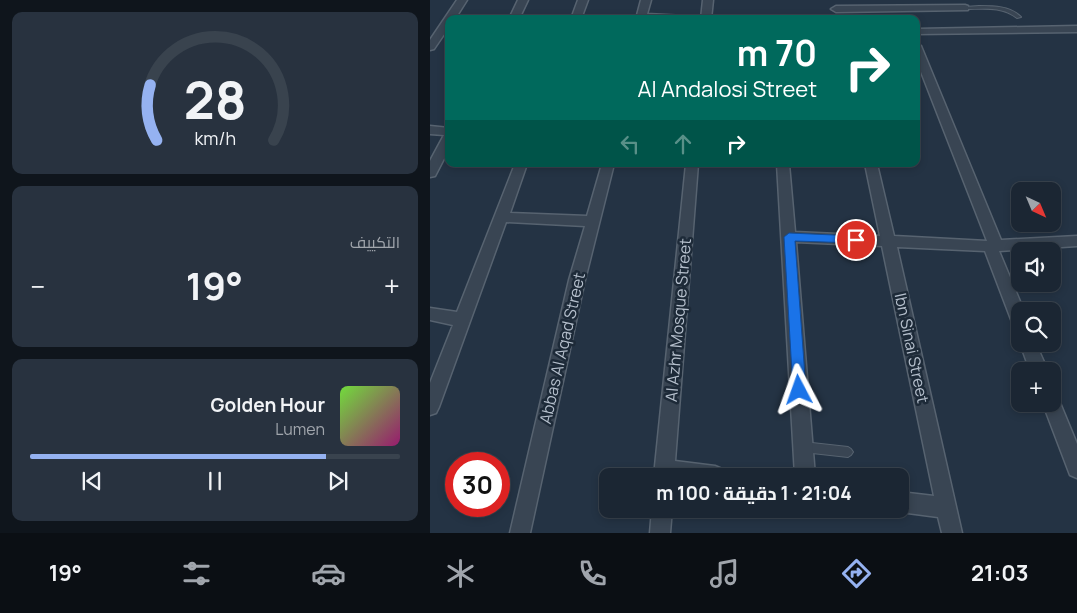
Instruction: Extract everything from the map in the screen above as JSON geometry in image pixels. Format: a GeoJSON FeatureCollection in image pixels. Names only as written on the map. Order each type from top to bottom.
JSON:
{"type":"FeatureCollection","features":[{"type":"Feature","properties":{"kind":"street"},"geometry":{"type":"LineString","coordinates":[[451,15],[462,0]]}},
{"type":"Feature","properties":{"kind":"street"},"geometry":{"type":"LineString","coordinates":[[516,15],[523,0]]}},
{"type":"Feature","properties":{"kind":"street"},"geometry":{"type":"LineString","coordinates":[[577,15],[583,0]]}},
{"type":"Feature","properties":{"kind":"street"},"geometry":{"type":"LineString","coordinates":[[642,15],[646,0]]}},
{"type":"Feature","properties":{"kind":"street"},"geometry":{"type":"LineString","coordinates":[[706,15],[708,0]]}},
{"type":"Feature","properties":{"kind":"street"},"geometry":{"type":"LineString","coordinates":[[836,9],[898,4],[962,4],[972,18]]}},
{"type":"Feature","properties":{"kind":"street"},"geometry":{"type":"LineString","coordinates":[[430,47],[445,24]]}},
{"type":"Feature","properties":{"kind":"street"},"geometry":{"type":"LineString","coordinates":[[920,32],[1077,29]]}},
{"type":"Feature","properties":{"kind":"street"},"geometry":{"type":"LineString","coordinates":[[920,56],[1013,302]]}},
{"type":"Feature","properties":{"kind":"street"},"geometry":{"type":"LineString","coordinates":[[430,130],[445,132]]}},
{"type":"Feature","properties":{"kind":"street"},"geometry":{"type":"LineString","coordinates":[[430,173],[445,145]]}},
{"type":"Feature","properties":{"kind":"street"},"geometry":{"type":"LineString","coordinates":[[430,408],[520,167]]}},
{"type":"Feature","properties":{"kind":"street","name":"Abbas Al Aqad Street"},"geometry":{"type":"LineString","coordinates":[[520,533],[577,280],[607,167]]}},
{"type":"Feature","properties":{"kind":"street","name":"Al Azhr Mosque Street"},"geometry":{"type":"LineString","coordinates":[[665,468],[692,167]]}},
{"type":"Feature","properties":{"kind":"street"},"geometry":{"type":"LineString","coordinates":[[782,167],[789,237],[804,468]]}},
{"type":"Feature","properties":{"kind":"street","name":"Ibn Sinai Street"},"geometry":{"type":"LineString","coordinates":[[872,167],[952,533]]}},
{"type":"Feature","properties":{"kind":"street"},"geometry":{"type":"LineString","coordinates":[[501,217],[593,221]]}},
{"type":"Feature","properties":{"kind":"street"},"geometry":{"type":"LineString","coordinates":[[789,237],[993,245],[1077,241]]}},
{"type":"Feature","properties":{"kind":"street"},"geometry":{"type":"LineString","coordinates":[[430,314],[463,320]]}},
{"type":"Feature","properties":{"kind":"street"},"geometry":{"type":"LineString","coordinates":[[1055,412],[1077,468]]}},
{"type":"Feature","properties":{"kind":"street"},"geometry":{"type":"LineString","coordinates":[[909,503],[947,508]]}},
{"type":"Feature","properties":{"kind":"street"},"geometry":{"type":"LineString","coordinates":[[660,533],[661,518]]}},
{"type":"Feature","properties":{"kind":"lane"},"geometry":{"type":"LineString","coordinates":[[962,4],[1001,8],[1015,13],[1019,17]]}},
{"type":"Feature","properties":{"kind":"lane"},"geometry":{"type":"LineString","coordinates":[[803,447],[848,452]]}},
{"type":"Feature","properties":{"kind":"route"},"geometry":{"type":"LineString","coordinates":[[799,390],[789,237],[856,240]]}}]}
